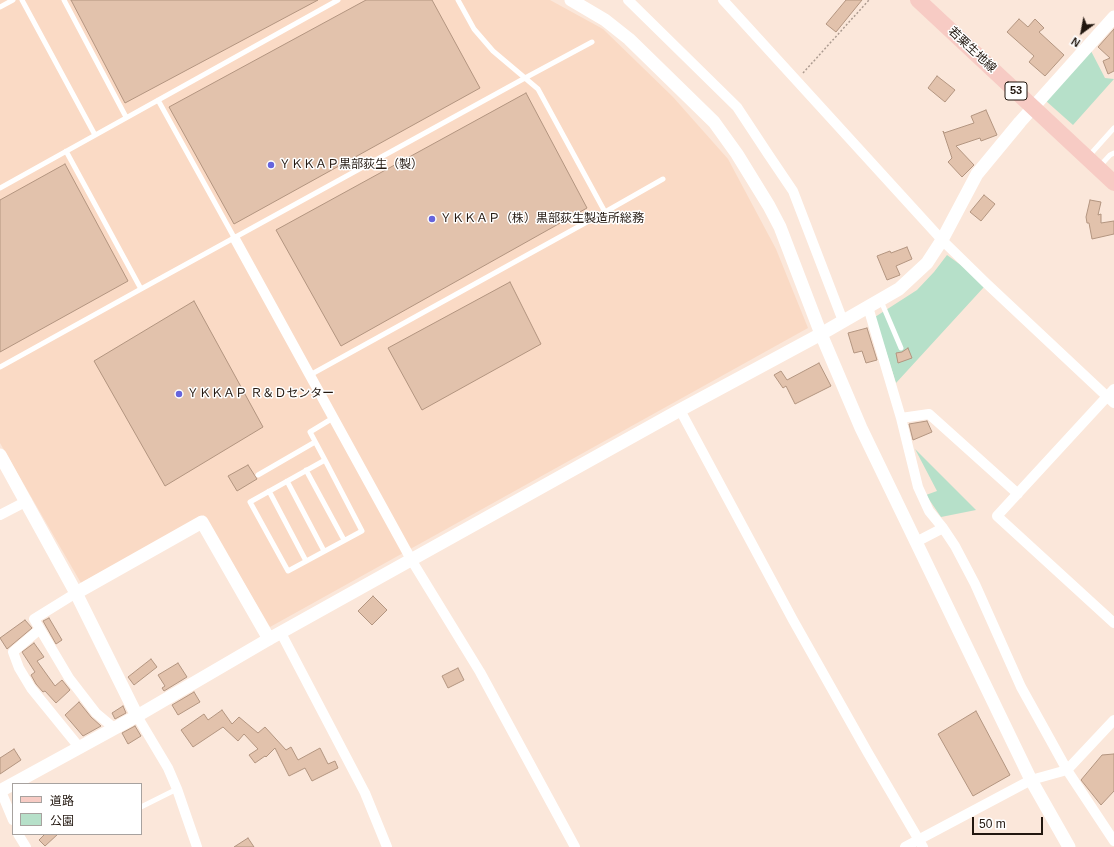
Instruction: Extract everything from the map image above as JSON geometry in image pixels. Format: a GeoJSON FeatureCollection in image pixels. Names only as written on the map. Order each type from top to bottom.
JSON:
{"type":"FeatureCollection","features":[{"type":"Feature","properties":{"kind":"main road","name":"若栗生地線"},"geometry":{"type":"LineString","coordinates":[[918,0],[1114,182]]}},
{"type":"Feature","properties":{"kind":"street"},"geometry":{"type":"LineString","coordinates":[[571,0],[605,20],[629,39],[714,122],[755,182],[780,227],[821,334],[861,428],[1031,780],[1069,847]]}},
{"type":"Feature","properties":{"kind":"street"},"geometry":{"type":"LineString","coordinates":[[628,0],[737,107],[792,191],[843,321]]}},
{"type":"Feature","properties":{"kind":"street"},"geometry":{"type":"LineString","coordinates":[[723,0],[942,240],[986,283],[1112,396],[997,516],[1114,623]]}},
{"type":"Feature","properties":{"kind":"street"},"geometry":{"type":"LineString","coordinates":[[13,783],[137,716],[269,639],[680,410],[821,334],[899,289],[927,263],[942,240],[977,174],[1033,107],[1114,17]]}},
{"type":"Feature","properties":{"kind":"street"},"geometry":{"type":"LineString","coordinates":[[235,239],[412,560],[480,672],[575,847]]}},
{"type":"Feature","properties":{"kind":"street"},"geometry":{"type":"LineString","coordinates":[[868,307],[901,418],[918,487],[929,511],[955,546],[975,584],[1022,687],[1067,770],[1114,841]]}},
{"type":"Feature","properties":{"kind":"street"},"geometry":{"type":"LineString","coordinates":[[680,410],[793,620],[921,843]]}},
{"type":"Feature","properties":{"kind":"street"},"geometry":{"type":"LineString","coordinates":[[901,418],[929,414],[1018,494]]}},
{"type":"Feature","properties":{"kind":"street"},"geometry":{"type":"LineString","coordinates":[[0,455],[76,593],[137,716],[168,768],[177,789],[197,847]]}},
{"type":"Feature","properties":{"kind":"street"},"geometry":{"type":"LineString","coordinates":[[0,515],[27,502]]}},
{"type":"Feature","properties":{"kind":"street"},"geometry":{"type":"LineString","coordinates":[[114,728],[96,713],[69,678],[34,619],[76,593],[202,522],[269,639]]}},
{"type":"Feature","properties":{"kind":"street"},"geometry":{"type":"LineString","coordinates":[[916,542],[943,528]]}},
{"type":"Feature","properties":{"kind":"street"},"geometry":{"type":"LineString","coordinates":[[40,629],[13,652],[19,668],[31,688],[79,747]]}},
{"type":"Feature","properties":{"kind":"street"},"geometry":{"type":"LineString","coordinates":[[281,633],[365,793],[387,847]]}},
{"type":"Feature","properties":{"kind":"street"},"geometry":{"type":"LineString","coordinates":[[905,847],[921,843],[1031,780],[1067,770],[1087,751],[1114,720]]}},
{"type":"Feature","properties":{"kind":"street"},"geometry":{"type":"LineString","coordinates":[[12,783],[0,790],[12,818]]}},
{"type":"Feature","properties":{"kind":"street"},"geometry":{"type":"LineString","coordinates":[[19,835],[26,847]]}},
{"type":"Feature","properties":{"kind":"lane"},"geometry":{"type":"LineString","coordinates":[[0,7],[13,0]]}},
{"type":"Feature","properties":{"kind":"lane"},"geometry":{"type":"LineString","coordinates":[[22,0],[95,135]]}},
{"type":"Feature","properties":{"kind":"lane"},"geometry":{"type":"LineString","coordinates":[[64,0],[126,117]]}},
{"type":"Feature","properties":{"kind":"lane"},"geometry":{"type":"LineString","coordinates":[[0,188],[338,0]]}},
{"type":"Feature","properties":{"kind":"lane"},"geometry":{"type":"LineString","coordinates":[[458,0],[474,29],[493,51],[538,89],[605,212]]}},
{"type":"Feature","properties":{"kind":"lane"},"geometry":{"type":"LineString","coordinates":[[0,367],[592,42]]}},
{"type":"Feature","properties":{"kind":"lane"},"geometry":{"type":"LineString","coordinates":[[158,100],[235,239]]}},
{"type":"Feature","properties":{"kind":"lane"},"geometry":{"type":"LineString","coordinates":[[1093,163],[1114,128]]}},
{"type":"Feature","properties":{"kind":"lane"},"geometry":{"type":"LineString","coordinates":[[66,151],[141,289]]}},
{"type":"Feature","properties":{"kind":"lane"},"geometry":{"type":"LineString","coordinates":[[1093,163],[1114,153]]}},
{"type":"Feature","properties":{"kind":"lane"},"geometry":{"type":"LineString","coordinates":[[310,375],[663,179]]}},
{"type":"Feature","properties":{"kind":"lane"},"geometry":{"type":"LineString","coordinates":[[880,300],[900,348]]}},
{"type":"Feature","properties":{"kind":"lane"},"geometry":{"type":"LineString","coordinates":[[325,460],[250,502],[288,571],[362,531],[325,460],[310,432],[333,418]]}},
{"type":"Feature","properties":{"kind":"lane"},"geometry":{"type":"LineString","coordinates":[[258,475],[315,442]]}},
{"type":"Feature","properties":{"kind":"lane"},"geometry":{"type":"LineString","coordinates":[[306,470],[344,540]]}},
{"type":"Feature","properties":{"kind":"lane"},"geometry":{"type":"LineString","coordinates":[[287,481],[324,551]]}},
{"type":"Feature","properties":{"kind":"lane"},"geometry":{"type":"LineString","coordinates":[[269,491],[306,561]]}},
{"type":"Feature","properties":{"kind":"lane"},"geometry":{"type":"LineString","coordinates":[[142,806],[177,789]]}},
{"type":"Feature","properties":{"kind":"path"},"geometry":{"type":"LineString","coordinates":[[797,80],[869,0]]}},
{"type":"Feature","properties":{"kind":"shaded area"},"geometry":{"type":"Polygon","coordinates":[[[0,0],[550,0],[603,29],[673,97],[728,159],[776,249],[808,328],[270,627],[204,515],[81,583],[0,443],[0,0]]]}},
{"type":"Feature","properties":{"kind":"green space"},"geometry":{"type":"Polygon","coordinates":[[[1091,51],[1105,78],[1114,79],[1073,125],[1046,101],[1091,51]]]}},
{"type":"Feature","properties":{"kind":"green space"},"geometry":{"type":"Polygon","coordinates":[[[947,255],[965,268],[984,287],[896,383],[875,317],[917,290],[947,255]]]}},
{"type":"Feature","properties":{"kind":"green space"},"geometry":{"type":"Polygon","coordinates":[[[915,449],[976,510],[941,517],[926,495],[937,491],[915,449]]]}},
{"type":"Feature","properties":{"kind":"building"},"geometry":{"type":"Polygon","coordinates":[[[71,0],[318,0],[125,103],[71,0]]]}},
{"type":"Feature","properties":{"kind":"building","name":"ＹＫＫＡＰ黒部荻生（製）"},"geometry":{"type":"Polygon","coordinates":[[[366,0],[432,0],[480,88],[234,224],[169,107],[366,0]]]}},
{"type":"Feature","properties":{"kind":"building"},"geometry":{"type":"Polygon","coordinates":[[[846,0],[862,0],[836,32],[826,24],[846,0]]]}},
{"type":"Feature","properties":{"kind":"building"},"geometry":{"type":"Polygon","coordinates":[[[1019,19],[1028,27],[1035,19],[1044,28],[1039,32],[1064,55],[1045,76],[1029,62],[1034,56],[1007,32],[1019,19]]]}},
{"type":"Feature","properties":{"kind":"building"},"geometry":{"type":"Polygon","coordinates":[[[1114,29],[1114,71],[1108,74],[1103,61],[1110,58],[1098,47],[1114,29]]]}},
{"type":"Feature","properties":{"kind":"building"},"geometry":{"type":"Polygon","coordinates":[[[937,76],[955,90],[945,102],[928,88],[937,76]]]}},
{"type":"Feature","properties":{"kind":"building","name":"ＹＫＫＡＰ（株）黒部荻生製造所総務"},"geometry":{"type":"Polygon","coordinates":[[[526,93],[587,208],[341,346],[276,230],[526,93]]]}},
{"type":"Feature","properties":{"kind":"building"},"geometry":{"type":"Polygon","coordinates":[[[986,110],[997,135],[981,141],[980,138],[956,146],[974,165],[962,177],[948,162],[952,158],[943,131],[944,133],[974,123],[971,116],[986,110]]]}},
{"type":"Feature","properties":{"kind":"building"},"geometry":{"type":"Polygon","coordinates":[[[65,164],[128,281],[0,352],[0,200],[65,164]]]}},
{"type":"Feature","properties":{"kind":"building"},"geometry":{"type":"Polygon","coordinates":[[[984,195],[995,204],[981,221],[970,212],[984,195]]]}},
{"type":"Feature","properties":{"kind":"building"},"geometry":{"type":"Polygon","coordinates":[[[1090,200],[1101,202],[1098,215],[1101,214],[1101,223],[1114,221],[1114,234],[1092,239],[1089,223],[1087,223],[1086,217],[1090,200]]]}},
{"type":"Feature","properties":{"kind":"building"},"geometry":{"type":"Polygon","coordinates":[[[907,247],[912,259],[896,266],[900,275],[887,280],[877,256],[907,247]]]}},
{"type":"Feature","properties":{"kind":"building"},"geometry":{"type":"Polygon","coordinates":[[[510,282],[541,344],[422,410],[388,348],[510,282]]]}},
{"type":"Feature","properties":{"kind":"building","name":"ＹＫＫＡＰ Ｒ＆Ｄセンター"},"geometry":{"type":"Polygon","coordinates":[[[194,301],[263,427],[165,486],[94,361],[194,301]]]}},
{"type":"Feature","properties":{"kind":"building"},"geometry":{"type":"Polygon","coordinates":[[[867,328],[877,360],[866,363],[862,351],[854,353],[848,333],[867,328]]]}},
{"type":"Feature","properties":{"kind":"building"},"geometry":{"type":"Polygon","coordinates":[[[908,348],[912,358],[898,363],[896,353],[902,352],[908,348]]]}},
{"type":"Feature","properties":{"kind":"building"},"geometry":{"type":"Polygon","coordinates":[[[819,363],[831,386],[795,404],[786,386],[783,388],[774,375],[781,371],[787,380],[819,363]]]}},
{"type":"Feature","properties":{"kind":"building"},"geometry":{"type":"Polygon","coordinates":[[[927,421],[932,432],[913,440],[909,424],[927,421]]]}},
{"type":"Feature","properties":{"kind":"building"},"geometry":{"type":"Polygon","coordinates":[[[248,465],[257,479],[237,491],[228,476],[248,465]]]}},
{"type":"Feature","properties":{"kind":"building"},"geometry":{"type":"Polygon","coordinates":[[[373,596],[387,610],[372,625],[358,611],[373,596]]]}},
{"type":"Feature","properties":{"kind":"building"},"geometry":{"type":"Polygon","coordinates":[[[49,618],[62,640],[56,644],[43,621],[49,618]]]}},
{"type":"Feature","properties":{"kind":"building"},"geometry":{"type":"Polygon","coordinates":[[[25,620],[32,628],[7,649],[0,638],[25,620]]]}},
{"type":"Feature","properties":{"kind":"building"},"geometry":{"type":"Polygon","coordinates":[[[34,643],[44,657],[37,661],[55,686],[62,680],[70,690],[56,703],[36,684],[31,675],[35,672],[22,652],[34,643]]]}},
{"type":"Feature","properties":{"kind":"building"},"geometry":{"type":"Polygon","coordinates":[[[151,659],[157,667],[134,685],[128,677],[151,659]]]}},
{"type":"Feature","properties":{"kind":"building"},"geometry":{"type":"Polygon","coordinates":[[[178,663],[187,677],[164,691],[162,688],[165,686],[158,675],[178,663]]]}},
{"type":"Feature","properties":{"kind":"building"},"geometry":{"type":"Polygon","coordinates":[[[458,668],[464,680],[448,688],[442,676],[458,668]]]}},
{"type":"Feature","properties":{"kind":"building"},"geometry":{"type":"Polygon","coordinates":[[[194,692],[200,702],[178,715],[172,705],[194,692]]]}},
{"type":"Feature","properties":{"kind":"building"},"geometry":{"type":"Polygon","coordinates":[[[79,702],[91,717],[101,726],[83,736],[65,715],[79,702]]]}},
{"type":"Feature","properties":{"kind":"building"},"geometry":{"type":"Polygon","coordinates":[[[123,706],[126,713],[115,719],[112,713],[123,706]]]}},
{"type":"Feature","properties":{"kind":"building"},"geometry":{"type":"Polygon","coordinates":[[[222,710],[232,724],[239,717],[258,733],[265,727],[286,750],[291,747],[298,760],[320,748],[328,764],[335,761],[338,768],[312,781],[305,768],[289,776],[275,748],[266,757],[265,756],[255,763],[249,755],[258,749],[244,734],[238,741],[223,727],[193,747],[181,730],[204,714],[208,720],[222,710]]]}},
{"type":"Feature","properties":{"kind":"building"},"geometry":{"type":"Polygon","coordinates":[[[976,711],[1010,775],[973,796],[938,734],[976,711]]]}},
{"type":"Feature","properties":{"kind":"building"},"geometry":{"type":"Polygon","coordinates":[[[135,726],[141,736],[128,744],[122,733],[135,726]]]}},
{"type":"Feature","properties":{"kind":"building"},"geometry":{"type":"Polygon","coordinates":[[[14,749],[21,760],[0,774],[0,758],[14,749]]]}},
{"type":"Feature","properties":{"kind":"building"},"geometry":{"type":"Polygon","coordinates":[[[1114,754],[1114,791],[1101,805],[1081,780],[1102,755],[1114,754]]]}},
{"type":"Feature","properties":{"kind":"building"},"geometry":{"type":"Polygon","coordinates":[[[44,835],[57,835],[45,846],[39,840],[44,835]]]}},
{"type":"Feature","properties":{"kind":"building"},"geometry":{"type":"Polygon","coordinates":[[[248,838],[254,847],[234,847],[248,838]]]}},
{"type":"Feature","properties":{"kind":"place","name":"ＹＫＫＡＰ黒部荻生（製）"},"geometry":{"type":"Point","coordinates":[271,165]}},
{"type":"Feature","properties":{"kind":"place","name":"ＹＫＫＡＰ（株）黒部荻生製造所総務"},"geometry":{"type":"Point","coordinates":[432,219]}},
{"type":"Feature","properties":{"kind":"place","name":"ＹＫＫＡＰ Ｒ＆Ｄセンター"},"geometry":{"type":"Point","coordinates":[179,394]}}]}
